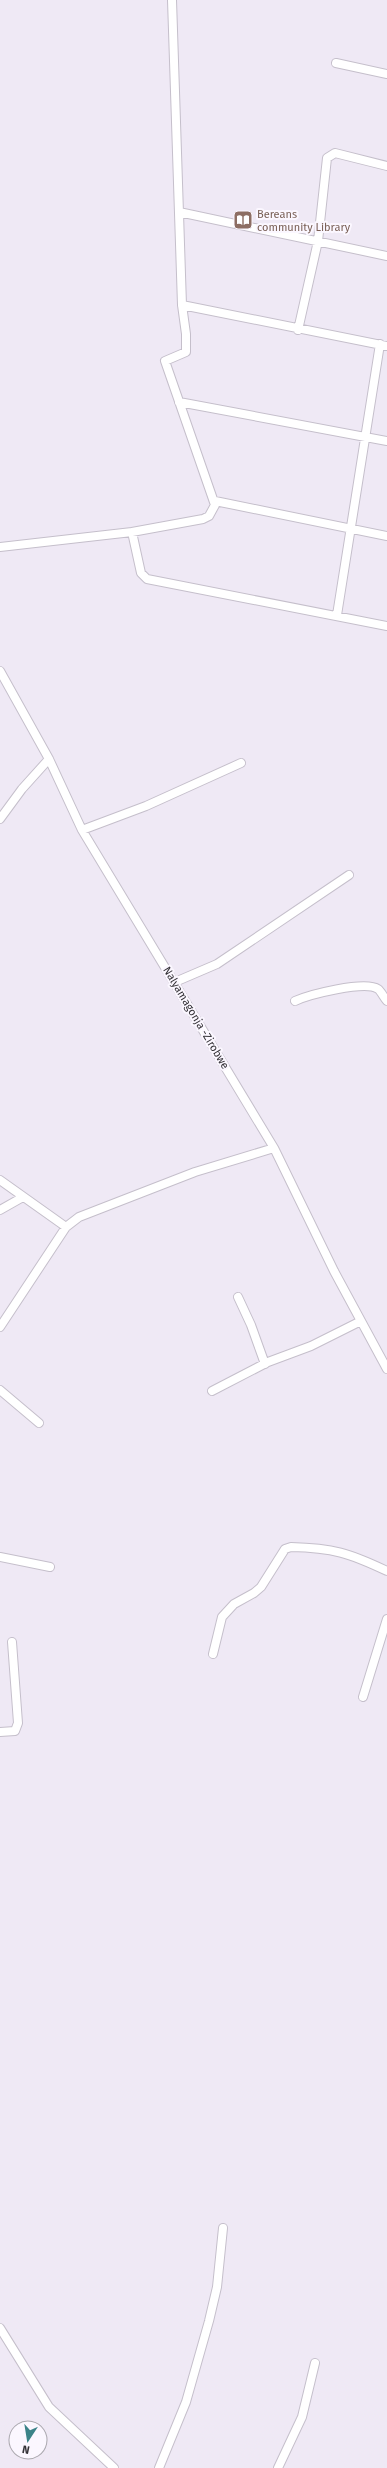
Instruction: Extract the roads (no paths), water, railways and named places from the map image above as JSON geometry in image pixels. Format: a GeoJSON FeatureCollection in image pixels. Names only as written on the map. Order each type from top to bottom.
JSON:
{"type":"FeatureCollection","features":[{"type":"Feature","properties":{"kind":"street"},"geometry":{"type":"LineString","coordinates":[[0,547],[132,532],[203,519],[213,512],[215,501],[165,362],[186,352],[186,334],[182,305],[172,0]]}},
{"type":"Feature","properties":{"kind":"street"},"geometry":{"type":"LineString","coordinates":[[336,63],[387,74]]}},
{"type":"Feature","properties":{"kind":"street"},"geometry":{"type":"LineString","coordinates":[[298,330],[318,241],[323,180],[329,155],[335,153],[387,166]]}},
{"type":"Feature","properties":{"kind":"street"},"geometry":{"type":"LineString","coordinates":[[179,212],[387,256]]}},
{"type":"Feature","properties":{"kind":"street"},"geometry":{"type":"LineString","coordinates":[[182,305],[298,330],[384,345],[350,527],[337,615]]}},
{"type":"Feature","properties":{"kind":"street"},"geometry":{"type":"LineString","coordinates":[[179,402],[387,441]]}},
{"type":"Feature","properties":{"kind":"street"},"geometry":{"type":"LineString","coordinates":[[215,501],[350,527],[387,536]]}},
{"type":"Feature","properties":{"kind":"street"},"geometry":{"type":"LineString","coordinates":[[132,532],[141,573],[147,579],[387,626]]}},
{"type":"Feature","properties":{"kind":"street","name":"Nalyamagonja -Zirobwe"},"geometry":{"type":"LineString","coordinates":[[0,671],[49,759],[82,830],[274,1148],[361,1321],[387,1369]]}},
{"type":"Feature","properties":{"kind":"street"},"geometry":{"type":"LineString","coordinates":[[0,819],[22,789],[49,759]]}},
{"type":"Feature","properties":{"kind":"street"},"geometry":{"type":"LineString","coordinates":[[82,830],[146,806],[241,763]]}},
{"type":"Feature","properties":{"kind":"street"},"geometry":{"type":"LineString","coordinates":[[175,982],[217,964],[349,875]]}},
{"type":"Feature","properties":{"kind":"street"},"geometry":{"type":"LineString","coordinates":[[295,1001],[361,986],[378,989],[387,1001]]}},
{"type":"Feature","properties":{"kind":"street"},"geometry":{"type":"LineString","coordinates":[[0,1327],[66,1227],[79,1216],[195,1172],[274,1148]]}},
{"type":"Feature","properties":{"kind":"street"},"geometry":{"type":"LineString","coordinates":[[0,1180],[66,1227]]}},
{"type":"Feature","properties":{"kind":"street"},"geometry":{"type":"LineString","coordinates":[[0,1210],[24,1197]]}},
{"type":"Feature","properties":{"kind":"street"},"geometry":{"type":"LineString","coordinates":[[238,1297],[251,1325],[265,1364]]}},
{"type":"Feature","properties":{"kind":"street"},"geometry":{"type":"LineString","coordinates":[[212,1391],[265,1364],[311,1346],[361,1321]]}},
{"type":"Feature","properties":{"kind":"street"},"geometry":{"type":"LineString","coordinates":[[0,1390],[38,1423]]}},
{"type":"Feature","properties":{"kind":"street"},"geometry":{"type":"LineString","coordinates":[[213,1654],[222,1617],[234,1604],[254,1594],[261,1587],[285,1549],[291,1547],[332,1550],[347,1553],[387,1571]]}},
{"type":"Feature","properties":{"kind":"street"},"geometry":{"type":"LineString","coordinates":[[0,1557],[50,1567]]}},
{"type":"Feature","properties":{"kind":"street"},"geometry":{"type":"LineString","coordinates":[[363,1697],[387,1619]]}},
{"type":"Feature","properties":{"kind":"street"},"geometry":{"type":"LineString","coordinates":[[0,1732],[15,1731],[18,1723],[12,1642]]}},
{"type":"Feature","properties":{"kind":"street"},"geometry":{"type":"LineString","coordinates":[[159,2468],[186,2402],[209,2321],[217,2287],[223,2228]]}},
{"type":"Feature","properties":{"kind":"street"},"geometry":{"type":"LineString","coordinates":[[0,2328],[49,2407],[114,2468]]}},
{"type":"Feature","properties":{"kind":"street"},"geometry":{"type":"LineString","coordinates":[[278,2468],[302,2417],[315,2363]]}},
{"type":"Feature","properties":{"kind":"place","name":"Bereans community Library"},"geometry":{"type":"Point","coordinates":[243,220]}}]}
